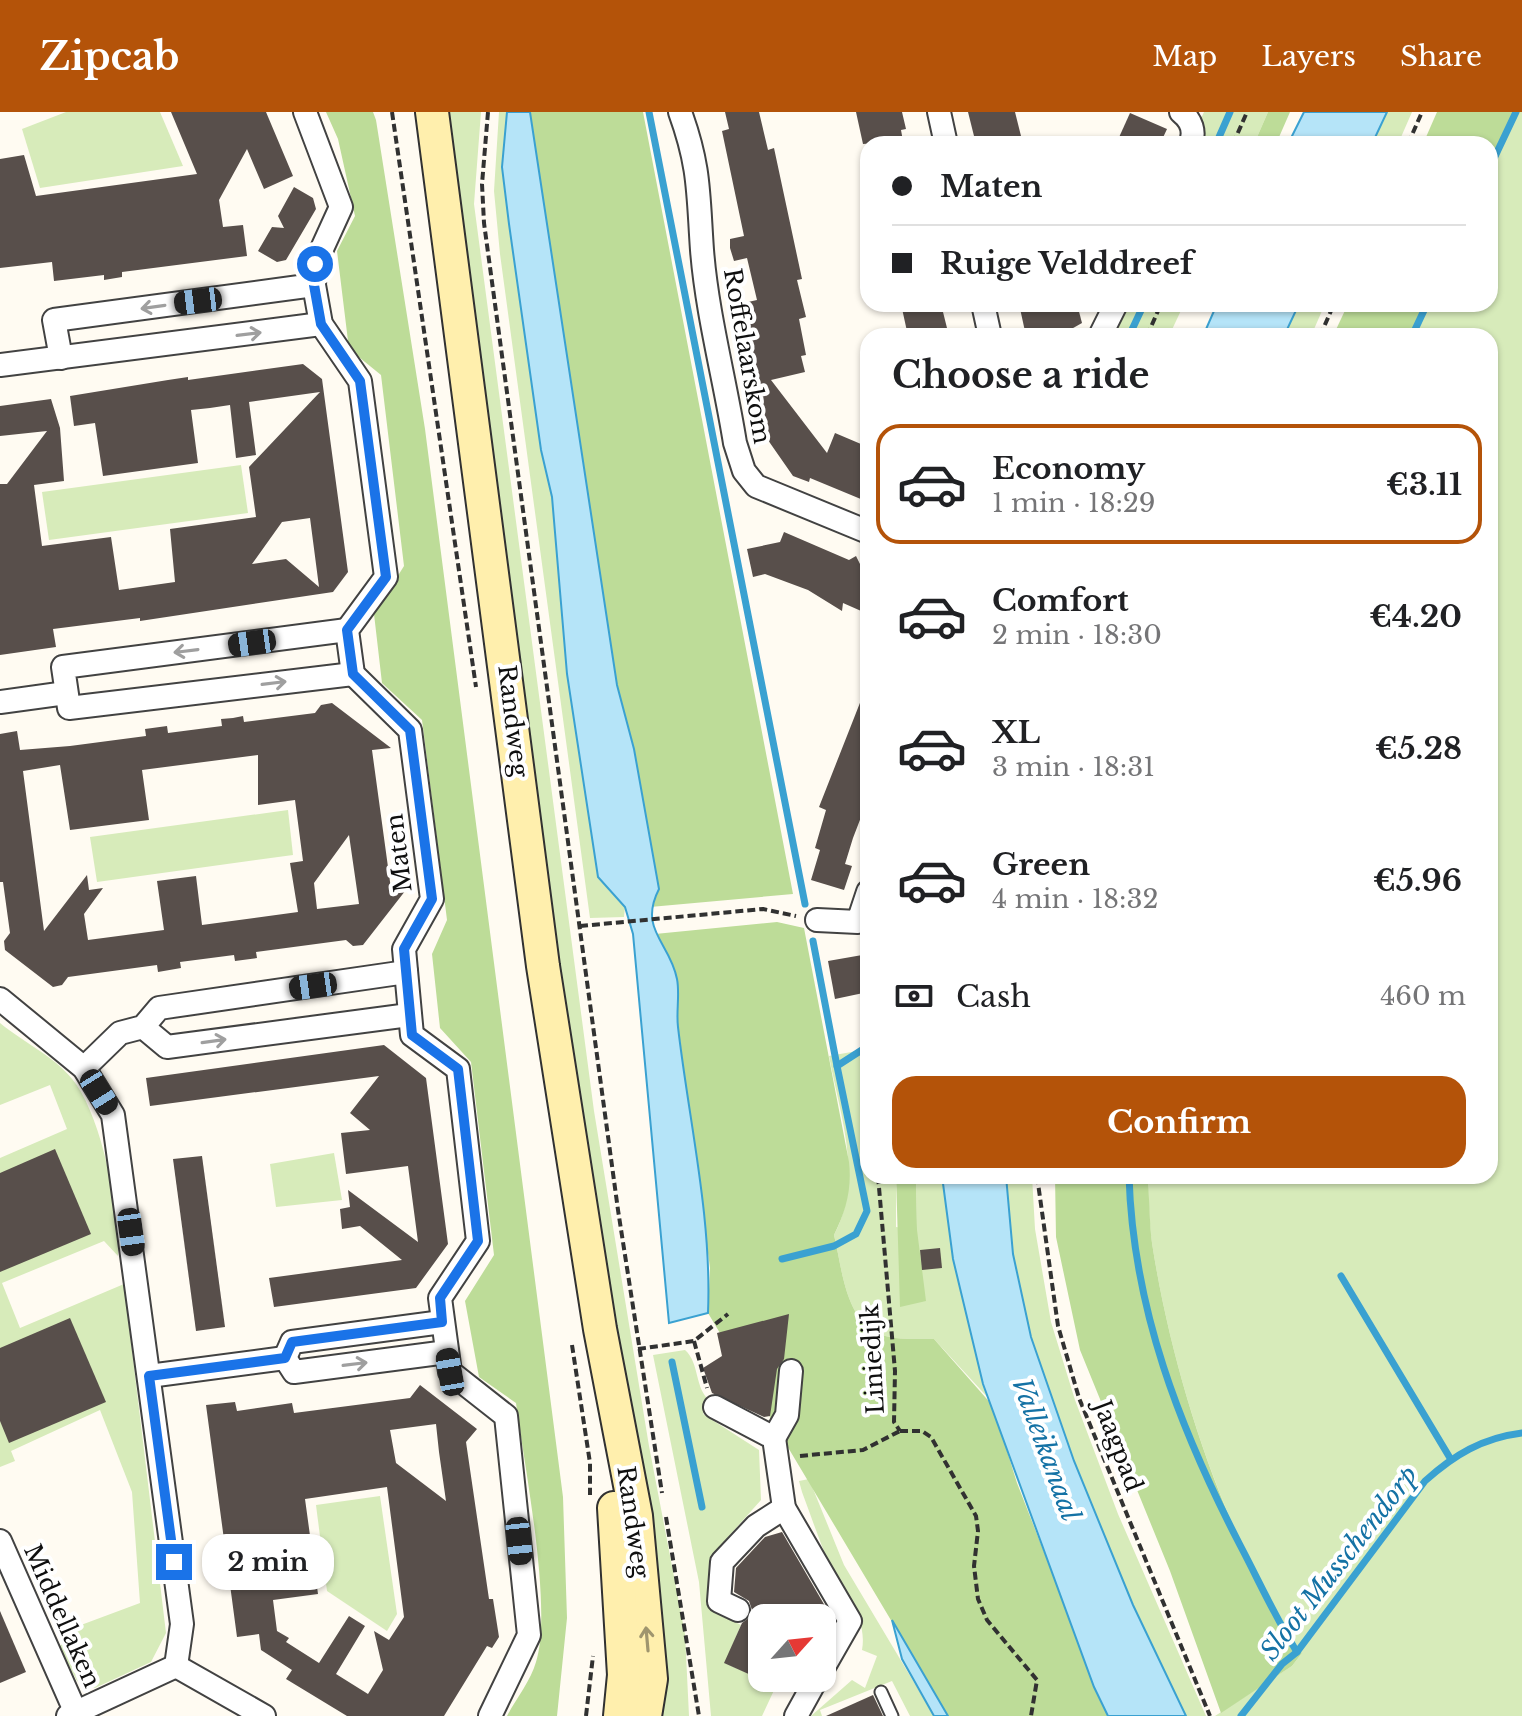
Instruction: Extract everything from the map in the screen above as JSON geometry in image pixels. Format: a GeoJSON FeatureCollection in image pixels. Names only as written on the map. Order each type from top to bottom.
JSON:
{"type":"FeatureCollection","features":[{"type":"Feature","properties":{"kind":"main road","name":"Randweg"},"geometry":{"type":"LineString","coordinates":[[432,112],[543,966],[600,1329],[636,1516],[651,1679],[645,1716]]}},
{"type":"Feature","properties":{"kind":"main road","name":"Randweg"},"geometry":{"type":"LineString","coordinates":[[600,1329],[624,1675],[620,1716]]}},
{"type":"Feature","properties":{"kind":"street"},"geometry":{"type":"LineString","coordinates":[[305,112],[341,207],[315,264],[314,285],[321,324],[360,381],[386,577],[347,630],[353,674],[69,708],[63,667],[347,630]]}},
{"type":"Feature","properties":{"kind":"street","name":"Roffelaarskom"},"geometry":{"type":"LineString","coordinates":[[680,112],[696,156],[702,205],[702,251],[735,443],[744,471],[756,486],[860,529]]}},
{"type":"Feature","properties":{"kind":"street"},"geometry":{"type":"LineString","coordinates":[[939,112],[944,136]]}},
{"type":"Feature","properties":{"kind":"street"},"geometry":{"type":"LineString","coordinates":[[1181,112],[1191,124],[1194,136]]}},
{"type":"Feature","properties":{"kind":"street"},"geometry":{"type":"LineString","coordinates":[[61,358],[54,320],[314,285]]}},
{"type":"Feature","properties":{"kind":"street"},"geometry":{"type":"LineString","coordinates":[[0,365],[321,324]]}},
{"type":"Feature","properties":{"kind":"street","name":"Maten"},"geometry":{"type":"LineString","coordinates":[[353,674],[410,730],[432,899],[404,949],[409,1015],[412,1035],[458,1069],[478,1241],[440,1298],[450,1372],[506,1416],[529,1635],[490,1716]]}},
{"type":"Feature","properties":{"kind":"street"},"geometry":{"type":"LineString","coordinates":[[0,702],[66,693]]}},
{"type":"Feature","properties":{"kind":"street"},"geometry":{"type":"LineString","coordinates":[[817,920],[858,922],[860,916]]}},
{"type":"Feature","properties":{"kind":"street"},"geometry":{"type":"LineString","coordinates":[[84,1068],[120,1033],[143,1027],[159,1008],[406,972]]}},
{"type":"Feature","properties":{"kind":"street"},"geometry":{"type":"LineString","coordinates":[[0,999],[84,1068],[113,1115],[182,1624],[176,1666]]}},
{"type":"Feature","properties":{"kind":"street"},"geometry":{"type":"LineString","coordinates":[[143,1027],[167,1047],[409,1015]]}},
{"type":"Feature","properties":{"kind":"street"},"geometry":{"type":"LineString","coordinates":[[285,1358],[292,1342],[442,1322]]}},
{"type":"Feature","properties":{"kind":"street"},"geometry":{"type":"LineString","coordinates":[[285,1358],[294,1372],[447,1352]]}},
{"type":"Feature","properties":{"kind":"street"},"geometry":{"type":"LineString","coordinates":[[149,1376],[285,1358]]}},
{"type":"Feature","properties":{"kind":"street"},"geometry":{"type":"LineString","coordinates":[[791,1371],[787,1415],[774,1438],[784,1508],[850,1621],[836,1646]]}},
{"type":"Feature","properties":{"kind":"street"},"geometry":{"type":"LineString","coordinates":[[715,1407],[774,1438]]}},
{"type":"Feature","properties":{"kind":"street"},"geometry":{"type":"LineString","coordinates":[[738,1610],[719,1601],[722,1562],[756,1526],[784,1508]]}},
{"type":"Feature","properties":{"kind":"street","name":"Middellaken"},"geometry":{"type":"LineString","coordinates":[[0,1541],[72,1714]]}},
{"type":"Feature","properties":{"kind":"street"},"geometry":{"type":"LineString","coordinates":[[72,1714],[176,1666]]}},
{"type":"Feature","properties":{"kind":"street"},"geometry":{"type":"LineString","coordinates":[[176,1666],[264,1716]]}},
{"type":"Feature","properties":{"kind":"street"},"geometry":{"type":"LineString","coordinates":[[796,1716],[809,1692]]}},
{"type":"Feature","properties":{"kind":"lane"},"geometry":{"type":"LineString","coordinates":[[881,1692],[892,1716]]}},
{"type":"Feature","properties":{"kind":"path","name":"Randweg"},"geometry":{"type":"LineString","coordinates":[[488,112],[482,184],[484,223],[638,1349],[699,1716]]}},
{"type":"Feature","properties":{"kind":"path"},"geometry":{"type":"LineString","coordinates":[[1236,136],[1247,112]]}},
{"type":"Feature","properties":{"kind":"path"},"geometry":{"type":"LineString","coordinates":[[1412,136],[1422,112]]}},
{"type":"Feature","properties":{"kind":"path"},"geometry":{"type":"LineString","coordinates":[[580,926],[763,909],[817,920]]}},
{"type":"Feature","properties":{"kind":"path","name":"Liniedijk"},"geometry":{"type":"LineString","coordinates":[[879,1184],[895,1371],[894,1422],[900,1431],[922,1431],[931,1437],[976,1516],[976,1593],[987,1620],[1037,1680],[1038,1690],[1031,1716]]}},
{"type":"Feature","properties":{"kind":"path","name":"Jaagpad"},"geometry":{"type":"LineString","coordinates":[[1038,1184],[1058,1326],[1079,1398],[1210,1716]]}},
{"type":"Feature","properties":{"kind":"path"},"geometry":{"type":"LineString","coordinates":[[638,1349],[694,1341],[728,1314]]}},
{"type":"Feature","properties":{"kind":"path"},"geometry":{"type":"LineString","coordinates":[[694,1341],[715,1407]]}},
{"type":"Feature","properties":{"kind":"path"},"geometry":{"type":"LineString","coordinates":[[810,1455],[873,1447],[900,1431]]}},
{"type":"Feature","properties":{"kind":"green space"},"geometry":{"type":"Polygon","coordinates":[[[66,112],[160,112],[183,166],[40,188],[22,129],[66,112]]]}},
{"type":"Feature","properties":{"kind":"green space"},"geometry":{"type":"Polygon","coordinates":[[[326,112],[373,112],[376,120],[425,429],[563,1497],[567,1618],[557,1716],[507,1716],[534,1669],[540,1638],[541,1608],[535,1535],[516,1403],[479,1377],[465,1301],[494,1255],[471,1062],[440,1028],[432,954],[447,920],[422,720],[382,683],[374,614],[404,566],[381,375],[349,349],[337,251],[355,216],[338,139],[326,112]]]}},
{"type":"Feature","properties":{"kind":"green space"},"geometry":{"type":"Polygon","coordinates":[[[445,112],[481,112],[474,204],[594,1111],[649,1446],[685,1634],[689,1716],[659,1716],[661,1605],[574,1075],[445,112]]]}},
{"type":"Feature","properties":{"kind":"green space"},"geometry":{"type":"Polygon","coordinates":[[[499,112],[507,112],[502,167],[541,450],[552,497],[598,877],[625,907],[624,917],[590,918],[500,254],[494,191],[499,112]]]}},
{"type":"Feature","properties":{"kind":"green space"},"geometry":{"type":"Polygon","coordinates":[[[530,112],[643,112],[793,894],[650,907],[659,888],[634,749],[617,685],[530,112]]]}},
{"type":"Feature","properties":{"kind":"green space"},"geometry":{"type":"Polygon","coordinates":[[[1204,112],[1268,112],[1258,136],[1198,136],[1198,125],[1204,112]]]}},
{"type":"Feature","properties":{"kind":"green space"},"geometry":{"type":"Polygon","coordinates":[[[1268,112],[1290,112],[1280,136],[1258,136],[1268,112]]]}},
{"type":"Feature","properties":{"kind":"green space"},"geometry":{"type":"Polygon","coordinates":[[[1387,112],[1412,112],[1402,136],[1376,136],[1387,112]]]}},
{"type":"Feature","properties":{"kind":"green space"},"geometry":{"type":"Polygon","coordinates":[[[1437,112],[1517,112],[1498,154],[1498,136],[1426,136],[1437,112]]]}},
{"type":"Feature","properties":{"kind":"green space"},"geometry":{"type":"Polygon","coordinates":[[[1517,112],[1522,112],[1522,1716],[1215,1716],[1292,1666],[1302,1653],[1249,1560],[1226,1509],[1188,1402],[1161,1295],[1152,1243],[1148,1184],[1498,1184],[1498,328],[1416,328],[1424,312],[1498,312],[1498,154],[1517,112]]]}},
{"type":"Feature","properties":{"kind":"green space"},"geometry":{"type":"Polygon","coordinates":[[[1125,312],[1180,312],[1173,328],[1117,328],[1125,312]]]}},
{"type":"Feature","properties":{"kind":"green space"},"geometry":{"type":"Polygon","coordinates":[[[1295,312],[1322,312],[1314,328],[1288,328],[1295,312]]]}},
{"type":"Feature","properties":{"kind":"green space"},"geometry":{"type":"Polygon","coordinates":[[[1344,312],[1424,312],[1416,328],[1337,328],[1344,312]]]}},
{"type":"Feature","properties":{"kind":"green space"},"geometry":{"type":"Polygon","coordinates":[[[241,465],[248,513],[49,540],[42,492],[241,465]]]}},
{"type":"Feature","properties":{"kind":"green space"},"geometry":{"type":"Polygon","coordinates":[[[288,810],[293,855],[97,882],[90,837],[288,810]]]}},
{"type":"Feature","properties":{"kind":"green space"},"geometry":{"type":"Polygon","coordinates":[[[777,922],[804,928],[849,1162],[847,1200],[834,1235],[848,1296],[864,1323],[875,1332],[895,1338],[934,1339],[993,1406],[1017,1483],[1108,1716],[948,1716],[708,1313],[710,1268],[678,1025],[677,977],[655,934],[777,922]]]}},
{"type":"Feature","properties":{"kind":"green space"},"geometry":{"type":"Polygon","coordinates":[[[0,1023],[50,1059],[76,1084],[86,1101],[101,1143],[116,1215],[118,1256],[104,1241],[2,1283],[20,1328],[124,1284],[166,1633],[151,1662],[95,1688],[77,1681],[59,1647],[81,1625],[140,1603],[132,1492],[100,1410],[11,1451],[15,1461],[0,1467],[0,1158],[67,1129],[50,1085],[0,1105],[0,1023]]]}},
{"type":"Feature","properties":{"kind":"green space"},"geometry":{"type":"Polygon","coordinates":[[[860,1050],[860,1184],[896,1184],[896,1227],[917,1230],[916,1184],[943,1184],[953,1259],[991,1401],[934,1339],[895,1338],[875,1332],[855,1311],[848,1296],[834,1235],[843,1213],[849,1169],[829,1056],[860,1050]]]}},
{"type":"Feature","properties":{"kind":"green space"},"geometry":{"type":"Polygon","coordinates":[[[334,1153],[342,1200],[276,1207],[270,1164],[334,1153]]]}},
{"type":"Feature","properties":{"kind":"green space"},"geometry":{"type":"Polygon","coordinates":[[[896,1184],[916,1184],[917,1230],[926,1301],[900,1307],[896,1184]]]}},
{"type":"Feature","properties":{"kind":"green space"},"geometry":{"type":"Polygon","coordinates":[[[1007,1184],[1032,1184],[1035,1229],[1051,1322],[1075,1400],[1118,1514],[1206,1716],[1186,1716],[1133,1605],[1073,1461],[1031,1337],[1013,1254],[1007,1184]]]}},
{"type":"Feature","properties":{"kind":"green space"},"geometry":{"type":"Polygon","coordinates":[[[1055,1184],[1148,1184],[1152,1243],[1161,1295],[1188,1402],[1226,1509],[1249,1560],[1302,1653],[1292,1666],[1221,1713],[1170,1571],[1080,1350],[1056,1237],[1055,1184]]]}},
{"type":"Feature","properties":{"kind":"green space"},"geometry":{"type":"Polygon","coordinates":[[[685,1350],[693,1362],[701,1389],[710,1401],[703,1414],[759,1450],[761,1500],[712,1555],[710,1609],[741,1625],[725,1663],[748,1673],[748,1692],[773,1692],[762,1716],[711,1716],[699,1582],[653,1355],[685,1350]]]}},
{"type":"Feature","properties":{"kind":"green space"},"geometry":{"type":"Polygon","coordinates":[[[809,1479],[844,1565],[934,1716],[910,1716],[892,1681],[820,1710],[822,1716],[811,1716],[852,1680],[865,1688],[877,1656],[862,1650],[858,1615],[818,1537],[799,1481],[809,1479]]]}},
{"type":"Feature","properties":{"kind":"green space"},"geometry":{"type":"Polygon","coordinates":[[[380,1496],[397,1614],[387,1631],[327,1591],[316,1505],[380,1496]]]}},
{"type":"Feature","properties":{"kind":"water"},"geometry":{"type":"Polygon","coordinates":[[[507,112],[530,112],[617,685],[634,749],[659,889],[652,915],[678,985],[678,1027],[707,1241],[708,1313],[669,1323],[633,934],[625,907],[598,877],[567,674],[552,497],[541,450],[502,167],[507,112]]]}},
{"type":"Feature","properties":{"kind":"water"},"geometry":{"type":"Polygon","coordinates":[[[1304,112],[1387,112],[1376,136],[1292,136],[1304,112]]]}},
{"type":"Feature","properties":{"kind":"water"},"geometry":{"type":"Polygon","coordinates":[[[1214,312],[1295,312],[1288,328],[1206,328],[1214,312]]]}},
{"type":"Feature","properties":{"kind":"water","name":"Valleikanaal"},"geometry":{"type":"Polygon","coordinates":[[[943,1184],[1007,1184],[1013,1254],[1031,1337],[1074,1461],[1133,1605],[1186,1716],[1108,1716],[1094,1687],[983,1384],[953,1259],[943,1184]]]}},
{"type":"Feature","properties":{"kind":"water"},"geometry":{"type":"Polygon","coordinates":[[[892,1620],[948,1716],[934,1716],[902,1659],[892,1620]]]}},
{"type":"Feature","properties":{"kind":"building"},"geometry":{"type":"Polygon","coordinates":[[[171,112],[266,112],[293,176],[264,189],[247,149],[219,200],[223,227],[243,225],[247,256],[122,272],[122,277],[104,280],[104,275],[54,281],[52,262],[0,268],[0,159],[24,155],[36,196],[197,174],[171,112]]]}},
{"type":"Feature","properties":{"kind":"building"},"geometry":{"type":"Polygon","coordinates":[[[725,112],[759,112],[768,150],[774,148],[802,279],[797,280],[806,317],[799,319],[806,355],[801,356],[805,372],[771,380],[827,453],[835,433],[860,444],[860,499],[810,478],[809,482],[793,476],[756,423],[759,421],[754,400],[757,399],[739,304],[757,300],[747,258],[734,261],[730,248],[730,239],[744,236],[722,131],[729,129],[725,112]]]}},
{"type":"Feature","properties":{"kind":"building"},"geometry":{"type":"Polygon","coordinates":[[[856,112],[902,112],[906,129],[901,130],[902,136],[861,136],[856,112]]]}},
{"type":"Feature","properties":{"kind":"building"},"geometry":{"type":"Polygon","coordinates":[[[968,112],[1015,112],[1021,136],[974,136],[968,112]]]}},
{"type":"Feature","properties":{"kind":"building"},"geometry":{"type":"Polygon","coordinates":[[[1130,113],[1167,129],[1164,136],[1120,136],[1130,113]]]}},
{"type":"Feature","properties":{"kind":"building"},"geometry":{"type":"Polygon","coordinates":[[[294,187],[313,198],[316,209],[286,260],[277,262],[258,251],[272,227],[284,228],[278,216],[294,187]]]}},
{"type":"Feature","properties":{"kind":"building"},"geometry":{"type":"Polygon","coordinates":[[[903,312],[943,312],[947,328],[906,328],[903,312]]]}},
{"type":"Feature","properties":{"kind":"building"},"geometry":{"type":"Polygon","coordinates":[[[1021,312],[1079,312],[1082,323],[1073,328],[1024,328],[1021,312]]]}},
{"type":"Feature","properties":{"kind":"building"},"geometry":{"type":"Polygon","coordinates":[[[303,364],[322,379],[348,572],[333,592],[140,621],[140,618],[53,629],[56,647],[0,655],[0,484],[7,484],[47,431],[0,436],[0,406],[51,399],[60,428],[64,481],[34,485],[42,546],[111,537],[119,590],[175,582],[170,529],[256,517],[249,467],[320,392],[249,402],[256,455],[236,458],[230,405],[191,410],[198,463],[103,476],[95,423],[74,426],[70,396],[188,377],[188,380],[303,364]],[[310,518],[282,522],[252,564],[286,559],[319,587],[310,518]]]}},
{"type":"Feature","properties":{"kind":"building"},"geometry":{"type":"Polygon","coordinates":[[[784,532],[849,560],[856,556],[860,564],[860,610],[843,603],[842,611],[808,590],[765,574],[753,577],[747,549],[780,542],[784,532]]]}},
{"type":"Feature","properties":{"kind":"building"},"geometry":{"type":"Polygon","coordinates":[[[332,703],[391,748],[372,750],[391,889],[409,886],[363,945],[353,946],[346,940],[256,952],[257,958],[235,961],[234,955],[180,962],[181,968],[158,972],[157,965],[68,977],[62,985],[53,987],[5,950],[4,941],[10,933],[3,882],[0,882],[0,734],[17,731],[20,750],[70,746],[146,736],[145,729],[167,726],[168,733],[222,726],[221,719],[243,716],[244,722],[315,713],[321,705],[332,703]],[[258,755],[142,770],[149,820],[70,830],[60,765],[23,771],[44,931],[87,875],[89,890],[103,888],[84,914],[88,940],[164,930],[157,881],[196,876],[202,925],[298,912],[290,863],[303,861],[295,800],[258,805],[258,755]],[[349,835],[314,883],[317,909],[359,904],[349,835]]]}},
{"type":"Feature","properties":{"kind":"building"},"geometry":{"type":"Polygon","coordinates":[[[860,703],[860,820],[845,864],[852,866],[844,890],[811,880],[820,850],[815,848],[826,810],[819,807],[860,703]]]}},
{"type":"Feature","properties":{"kind":"building"},"geometry":{"type":"Polygon","coordinates":[[[860,955],[860,994],[835,999],[828,961],[860,955]]]}},
{"type":"Feature","properties":{"kind":"building"},"geometry":{"type":"Polygon","coordinates":[[[384,1045],[426,1078],[448,1244],[416,1288],[274,1307],[269,1278],[402,1260],[360,1226],[342,1229],[340,1209],[350,1207],[348,1190],[418,1242],[408,1166],[346,1174],[341,1133],[370,1130],[350,1113],[379,1076],[150,1106],[146,1078],[384,1045]]]}},
{"type":"Feature","properties":{"kind":"building"},"geometry":{"type":"Polygon","coordinates":[[[55,1149],[91,1234],[0,1272],[0,1173],[55,1149]]]}},
{"type":"Feature","properties":{"kind":"building"},"geometry":{"type":"Polygon","coordinates":[[[202,1156],[225,1327],[196,1331],[173,1159],[202,1156]]]}},
{"type":"Feature","properties":{"kind":"building"},"geometry":{"type":"Polygon","coordinates":[[[940,1248],[942,1268],[922,1270],[920,1250],[940,1248]]]}},
{"type":"Feature","properties":{"kind":"building"},"geometry":{"type":"Polygon","coordinates":[[[789,1314],[784,1359],[777,1369],[770,1416],[764,1417],[712,1393],[703,1368],[722,1356],[717,1333],[789,1314]]]}},
{"type":"Feature","properties":{"kind":"building"},"geometry":{"type":"Polygon","coordinates":[[[70,1318],[106,1402],[9,1443],[0,1421],[0,1348],[70,1318]]]}},
{"type":"Feature","properties":{"kind":"building"},"geometry":{"type":"Polygon","coordinates":[[[420,1385],[477,1429],[466,1442],[489,1599],[493,1599],[499,1637],[492,1648],[487,1646],[444,1716],[347,1716],[286,1679],[292,1670],[261,1650],[259,1634],[237,1637],[206,1405],[235,1402],[237,1411],[292,1403],[294,1413],[410,1398],[420,1385]],[[436,1424],[390,1430],[396,1463],[446,1501],[439,1452],[436,1424]],[[387,1487],[305,1499],[318,1594],[273,1600],[277,1631],[289,1638],[286,1642],[319,1663],[349,1616],[365,1626],[336,1674],[368,1694],[383,1670],[374,1631],[389,1640],[404,1617],[387,1487]]]}},
{"type":"Feature","properties":{"kind":"building"},"geometry":{"type":"Polygon","coordinates":[[[782,1532],[824,1604],[750,1604],[734,1592],[736,1568],[765,1537],[782,1532]]]}},
{"type":"Feature","properties":{"kind":"building"},"geometry":{"type":"Polygon","coordinates":[[[0,1611],[26,1672],[0,1683],[0,1611]]]}},
{"type":"Feature","properties":{"kind":"building"},"geometry":{"type":"Polygon","coordinates":[[[748,1618],[748,1674],[724,1663],[742,1623],[748,1618]]]}},
{"type":"Feature","properties":{"kind":"building"},"geometry":{"type":"Polygon","coordinates":[[[873,1695],[883,1716],[826,1716],[873,1695]]]}},
{"type":"Feature","properties":{"kind":"waterway"},"geometry":{"type":"LineString","coordinates":[[649,112],[805,904]]}},
{"type":"Feature","properties":{"kind":"waterway"},"geometry":{"type":"LineString","coordinates":[[1220,136],[1230,112]]}},
{"type":"Feature","properties":{"kind":"waterway"},"geometry":{"type":"LineString","coordinates":[[1498,150],[1516,112]]}},
{"type":"Feature","properties":{"kind":"waterway"},"geometry":{"type":"LineString","coordinates":[[1133,328],[1140,312]]}},
{"type":"Feature","properties":{"kind":"waterway"},"geometry":{"type":"LineString","coordinates":[[1416,328],[1423,312]]}},
{"type":"Feature","properties":{"kind":"waterway"},"geometry":{"type":"LineString","coordinates":[[813,941],[837,1066]]}},
{"type":"Feature","properties":{"kind":"waterway"},"geometry":{"type":"LineString","coordinates":[[860,1051],[837,1066],[860,1177]]}},
{"type":"Feature","properties":{"kind":"waterway"},"geometry":{"type":"LineString","coordinates":[[782,1259],[834,1246],[856,1234],[867,1211],[861,1184]]}},
{"type":"Feature","properties":{"kind":"waterway"},"geometry":{"type":"LineString","coordinates":[[1129,1184],[1132,1225],[1150,1321],[1180,1412],[1218,1501],[1297,1652]]}},
{"type":"Feature","properties":{"kind":"waterway"},"geometry":{"type":"LineString","coordinates":[[1341,1276],[1450,1458]]}},
{"type":"Feature","properties":{"kind":"waterway"},"geometry":{"type":"LineString","coordinates":[[672,1362],[702,1507]]}},
{"type":"Feature","properties":{"kind":"waterway","name":"Sloot Musschendorp"},"geometry":{"type":"LineString","coordinates":[[1241,1716],[1282,1664],[1297,1652],[1425,1481],[1469,1449],[1522,1433]]}},
{"type":"Feature","properties":{"kind":"route"},"geometry":{"type":"LineString","coordinates":[[174,1562],[149,1376],[285,1358],[292,1342],[442,1322],[440,1298],[478,1241],[458,1069],[412,1035],[404,949],[432,899],[410,730],[353,674],[347,630],[386,577],[360,381],[321,324],[314,285],[315,264]]}}]}
